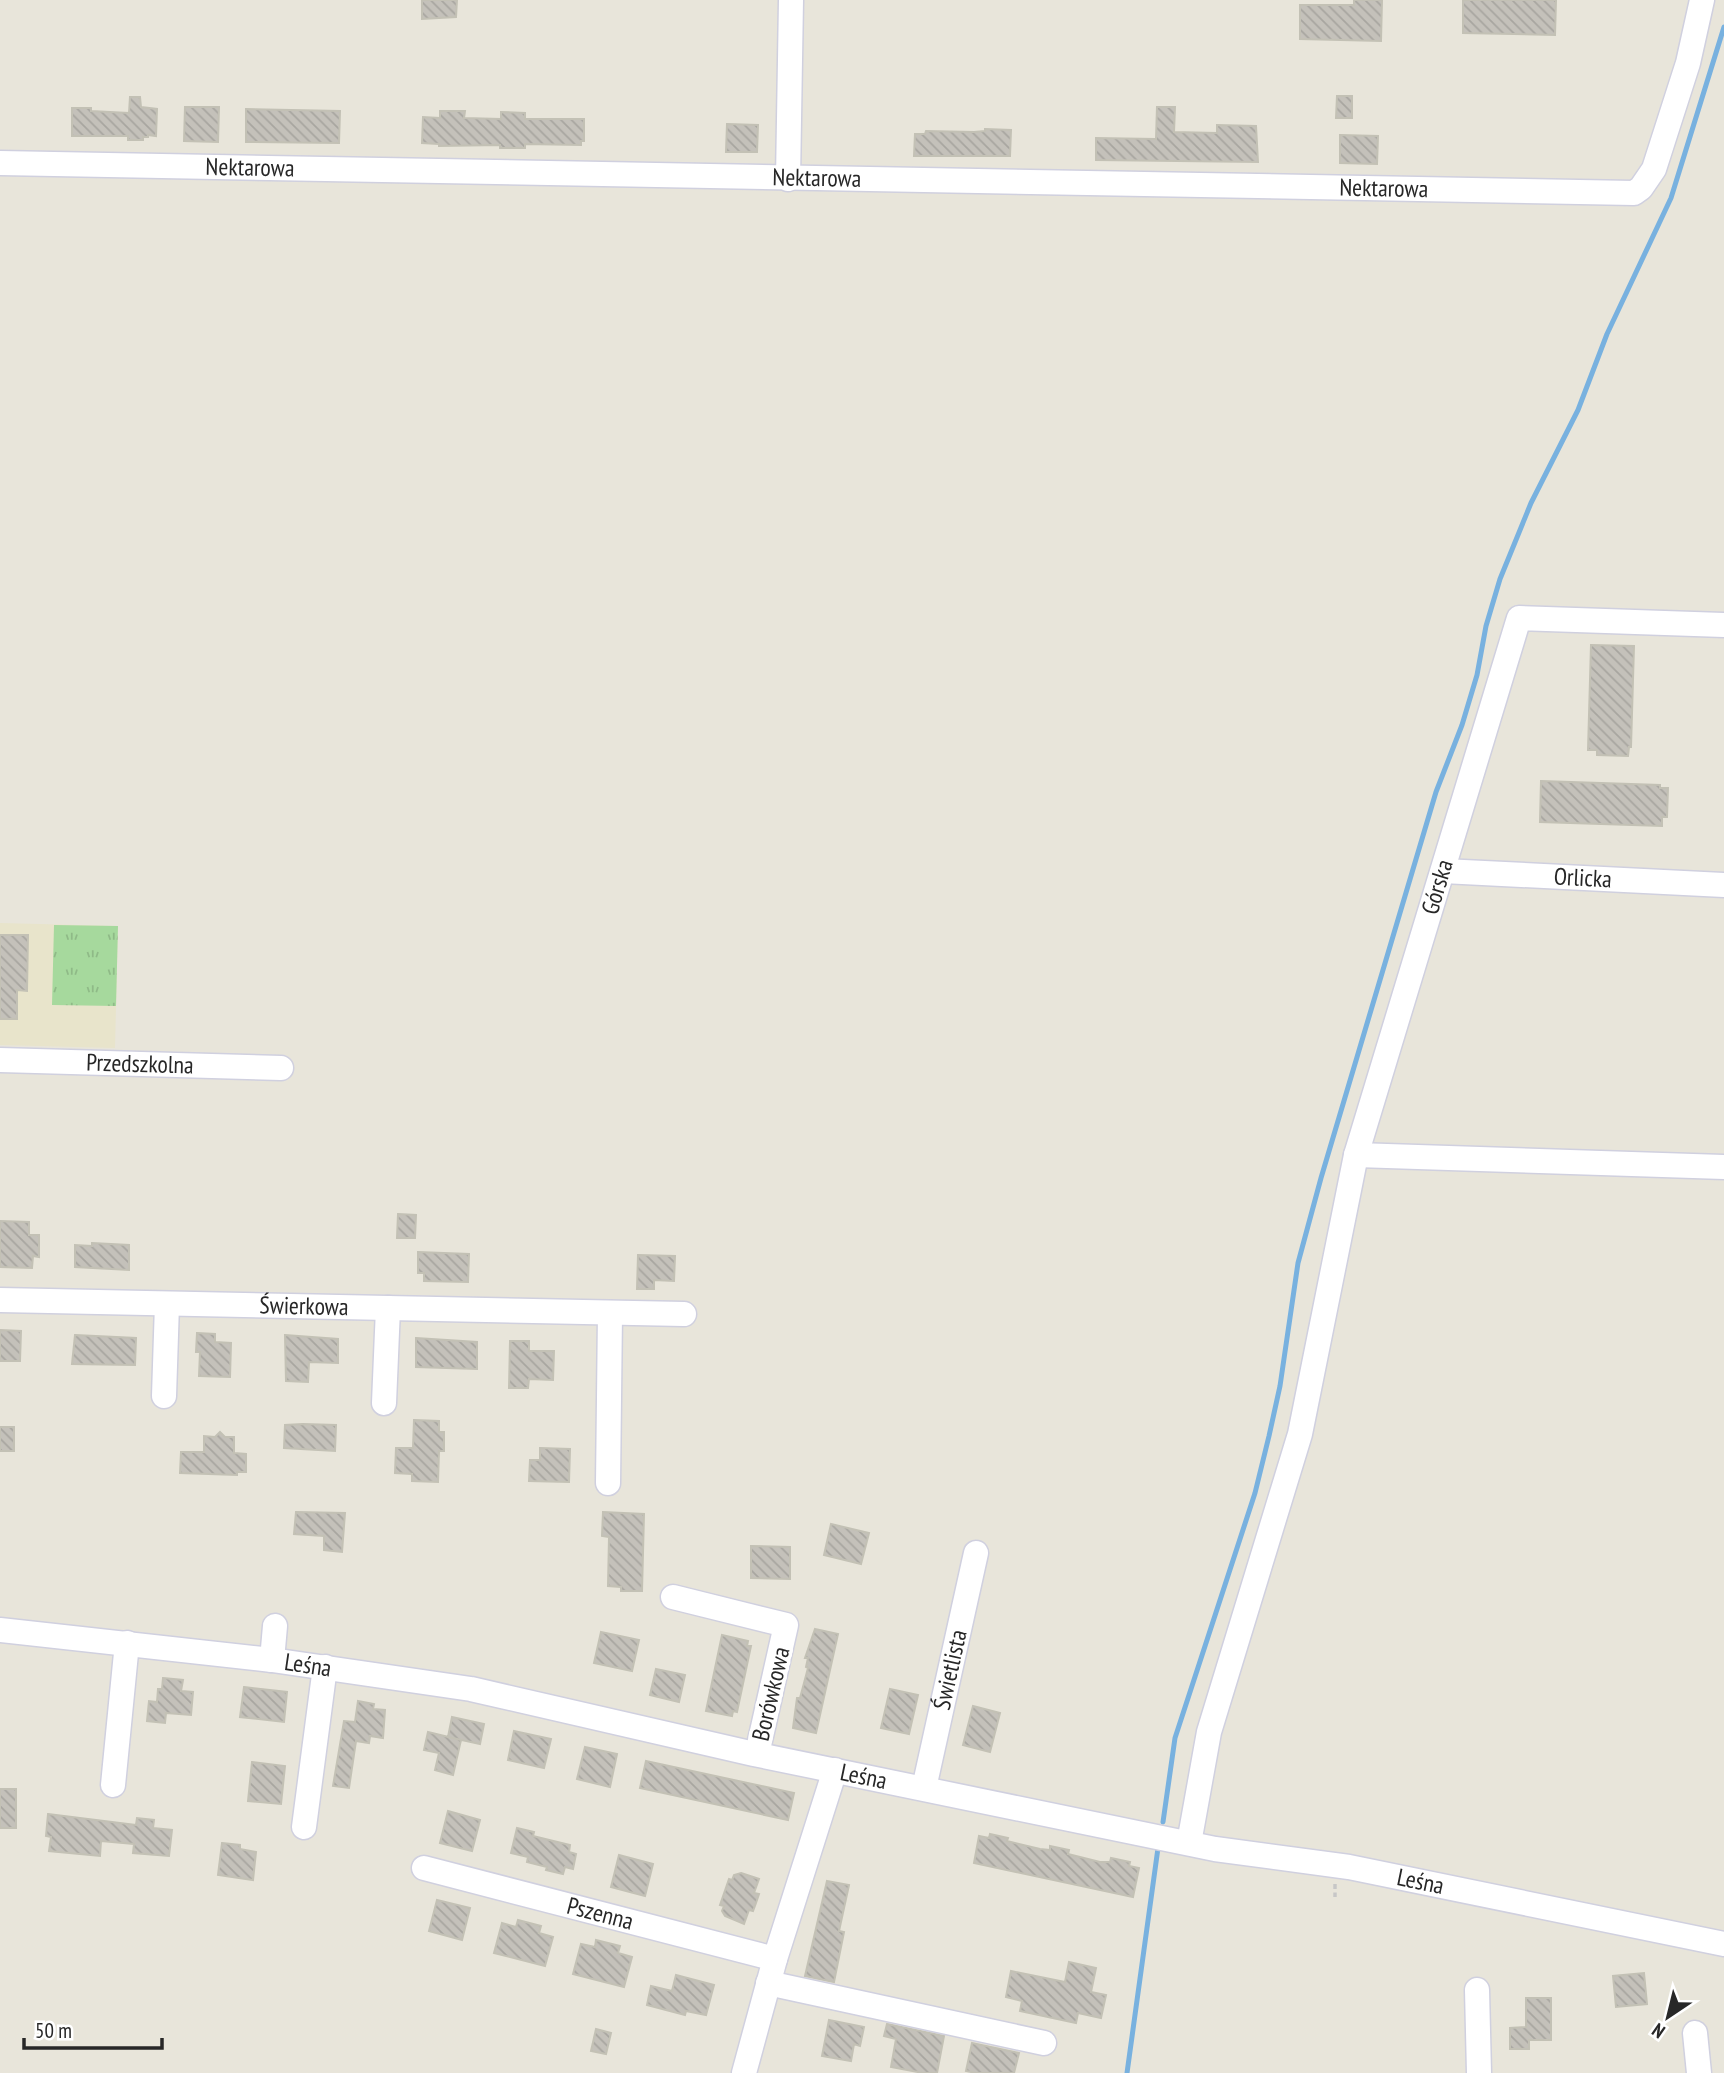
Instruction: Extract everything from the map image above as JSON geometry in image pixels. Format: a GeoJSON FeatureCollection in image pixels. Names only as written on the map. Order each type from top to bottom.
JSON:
{"type":"FeatureCollection","features":[{"type":"Feature","properties":{"kind":"street"},"geometry":{"type":"LineString","coordinates":[[788,179],[790,0]]}},
{"type":"Feature","properties":{"kind":"street","name":"Nektarowa"},"geometry":{"type":"LineString","coordinates":[[0,163],[1634,193],[1641,188],[1654,169],[1688,63],[1702,0]]}},
{"type":"Feature","properties":{"kind":"street","name":"Górska"},"geometry":{"type":"LineString","coordinates":[[1189,1843],[1209,1732],[1300,1434],[1356,1155],[1519,618],[1724,625]]}},
{"type":"Feature","properties":{"kind":"street","name":"Orlicka"},"geometry":{"type":"LineString","coordinates":[[1443,872],[1724,885]]}},
{"type":"Feature","properties":{"kind":"street","name":"Przedszkolna"},"geometry":{"type":"LineString","coordinates":[[0,1060],[281,1068]]}},
{"type":"Feature","properties":{"kind":"street"},"geometry":{"type":"LineString","coordinates":[[1356,1155],[1724,1167]]}},
{"type":"Feature","properties":{"kind":"street","name":"Świerkowa"},"geometry":{"type":"LineString","coordinates":[[0,1300],[684,1314]]}},
{"type":"Feature","properties":{"kind":"street"},"geometry":{"type":"LineString","coordinates":[[164,1396],[167,1304]]}},
{"type":"Feature","properties":{"kind":"street"},"geometry":{"type":"LineString","coordinates":[[384,1403],[388,1308]]}},
{"type":"Feature","properties":{"kind":"street"},"geometry":{"type":"LineString","coordinates":[[608,1483],[610,1313]]}},
{"type":"Feature","properties":{"kind":"street","name":"Świetlista"},"geometry":{"type":"LineString","coordinates":[[924,1788],[976,1553]]}},
{"type":"Feature","properties":{"kind":"street","name":"Borówkowa"},"geometry":{"type":"LineString","coordinates":[[673,1597],[786,1625],[757,1754]]}},
{"type":"Feature","properties":{"kind":"street"},"geometry":{"type":"LineString","coordinates":[[272,1660],[275,1626]]}},
{"type":"Feature","properties":{"kind":"street","name":"Leśna"},"geometry":{"type":"LineString","coordinates":[[0,1630],[272,1660],[471,1689],[757,1754],[1189,1843],[1349,1867],[1724,1944]]}},
{"type":"Feature","properties":{"kind":"street"},"geometry":{"type":"LineString","coordinates":[[113,1785],[127,1643]]}},
{"type":"Feature","properties":{"kind":"street"},"geometry":{"type":"LineString","coordinates":[[304,1826],[325,1667]]}},
{"type":"Feature","properties":{"kind":"street"},"geometry":{"type":"LineString","coordinates":[[744,2073],[775,1959],[835,1770]]}},
{"type":"Feature","properties":{"kind":"street","name":"Pszenna"},"geometry":{"type":"LineString","coordinates":[[424,1868],[775,1959]]}},
{"type":"Feature","properties":{"kind":"street"},"geometry":{"type":"LineString","coordinates":[[768,1983],[1044,2043]]}},
{"type":"Feature","properties":{"kind":"street"},"geometry":{"type":"LineString","coordinates":[[1477,1990],[1479,2073]]}},
{"type":"Feature","properties":{"kind":"street"},"geometry":{"type":"LineString","coordinates":[[1695,2033],[1699,2073]]}},
{"type":"Feature","properties":{"kind":"shaded area"},"geometry":{"type":"Polygon","coordinates":[[[0,923],[118,926],[115,1048],[0,1045],[0,923]]]}},
{"type":"Feature","properties":{"kind":"green space"},"geometry":{"type":"Polygon","coordinates":[[[54,925],[118,926],[116,1006],[52,1005],[54,925]]]}},
{"type":"Feature","properties":{"kind":"building"},"geometry":{"type":"Polygon","coordinates":[[[422,0],[457,0],[456,17],[422,19],[422,0]]]}},
{"type":"Feature","properties":{"kind":"building"},"geometry":{"type":"Polygon","coordinates":[[[1354,0],[1382,0],[1381,41],[1300,39],[1300,5],[1354,5],[1354,0]]]}},
{"type":"Feature","properties":{"kind":"building"},"geometry":{"type":"Polygon","coordinates":[[[1463,0],[1556,0],[1555,35],[1463,33],[1463,0]]]}},
{"type":"Feature","properties":{"kind":"building"},"geometry":{"type":"Polygon","coordinates":[[[1337,96],[1352,96],[1352,118],[1336,118],[1337,96]]]}},
{"type":"Feature","properties":{"kind":"building"},"geometry":{"type":"Polygon","coordinates":[[[130,97],[140,97],[141,107],[157,109],[156,136],[148,135],[143,137],[143,140],[128,140],[128,136],[72,136],[72,108],[129,113],[130,97]]]}},
{"type":"Feature","properties":{"kind":"building"},"geometry":{"type":"Polygon","coordinates":[[[185,107],[219,107],[218,142],[184,141],[185,107]]]}},
{"type":"Feature","properties":{"kind":"building"},"geometry":{"type":"Polygon","coordinates":[[[1157,107],[1175,107],[1174,132],[1217,133],[1217,125],[1256,126],[1258,162],[1096,160],[1096,138],[1156,139],[1157,107]]]}},
{"type":"Feature","properties":{"kind":"building"},"geometry":{"type":"Polygon","coordinates":[[[246,109],[340,111],[339,143],[246,142],[246,109]]]}},
{"type":"Feature","properties":{"kind":"building"},"geometry":{"type":"Polygon","coordinates":[[[440,111],[465,111],[464,118],[501,119],[501,112],[525,113],[525,119],[584,119],[584,141],[581,141],[581,145],[525,144],[525,148],[500,148],[500,145],[439,146],[422,143],[423,117],[440,118],[440,111]]]}},
{"type":"Feature","properties":{"kind":"building"},"geometry":{"type":"Polygon","coordinates":[[[727,124],[758,125],[757,152],[726,152],[727,124]]]}},
{"type":"Feature","properties":{"kind":"building"},"geometry":{"type":"Polygon","coordinates":[[[985,129],[1011,130],[1010,156],[914,156],[915,134],[925,134],[926,131],[974,132],[985,129]]]}},
{"type":"Feature","properties":{"kind":"building"},"geometry":{"type":"Polygon","coordinates":[[[1340,135],[1378,136],[1377,164],[1340,163],[1340,135]]]}},
{"type":"Feature","properties":{"kind":"building"},"geometry":{"type":"Polygon","coordinates":[[[1591,645],[1634,646],[1631,747],[1628,756],[1597,755],[1597,750],[1588,750],[1591,645]]]}},
{"type":"Feature","properties":{"kind":"building"},"geometry":{"type":"Polygon","coordinates":[[[1541,781],[1660,785],[1660,788],[1668,788],[1667,817],[1662,817],[1662,826],[1540,822],[1541,781]]]}},
{"type":"Feature","properties":{"kind":"building"},"geometry":{"type":"Polygon","coordinates":[[[0,935],[28,935],[27,991],[17,990],[17,1019],[0,1019],[0,935]]]}},
{"type":"Feature","properties":{"kind":"building"},"geometry":{"type":"Polygon","coordinates":[[[398,1214],[416,1215],[415,1238],[397,1238],[398,1214]]]}},
{"type":"Feature","properties":{"kind":"building"},"geometry":{"type":"Polygon","coordinates":[[[0,1221],[29,1222],[29,1235],[39,1235],[39,1257],[33,1256],[32,1268],[0,1267],[0,1221]]]}},
{"type":"Feature","properties":{"kind":"building"},"geometry":{"type":"Polygon","coordinates":[[[92,1243],[129,1245],[129,1270],[75,1267],[75,1245],[92,1246],[92,1243]]]}},
{"type":"Feature","properties":{"kind":"building"},"geometry":{"type":"Polygon","coordinates":[[[418,1252],[469,1254],[468,1282],[424,1281],[424,1273],[418,1273],[418,1252]]]}},
{"type":"Feature","properties":{"kind":"building"},"geometry":{"type":"Polygon","coordinates":[[[638,1255],[675,1256],[674,1281],[654,1280],[654,1289],[637,1289],[638,1255]]]}},
{"type":"Feature","properties":{"kind":"building"},"geometry":{"type":"Polygon","coordinates":[[[0,1330],[21,1331],[20,1361],[0,1361],[0,1330]]]}},
{"type":"Feature","properties":{"kind":"building"},"geometry":{"type":"Polygon","coordinates":[[[197,1333],[215,1334],[215,1342],[231,1343],[230,1377],[199,1376],[200,1352],[196,1352],[197,1333]]]}},
{"type":"Feature","properties":{"kind":"building"},"geometry":{"type":"Polygon","coordinates":[[[75,1335],[136,1338],[135,1365],[72,1364],[75,1335]]]}},
{"type":"Feature","properties":{"kind":"building"},"geometry":{"type":"Polygon","coordinates":[[[285,1335],[338,1339],[338,1363],[309,1362],[308,1382],[286,1381],[285,1335]]]}},
{"type":"Feature","properties":{"kind":"building"},"geometry":{"type":"Polygon","coordinates":[[[416,1338],[477,1342],[477,1369],[416,1367],[416,1338]]]}},
{"type":"Feature","properties":{"kind":"building"},"geometry":{"type":"Polygon","coordinates":[[[510,1341],[529,1341],[529,1351],[554,1351],[553,1380],[529,1379],[528,1388],[509,1388],[510,1341]]]}},
{"type":"Feature","properties":{"kind":"building"},"geometry":{"type":"Polygon","coordinates":[[[414,1420],[439,1421],[439,1432],[444,1432],[444,1451],[439,1451],[438,1482],[412,1481],[412,1474],[395,1473],[396,1448],[413,1448],[414,1420]]]}},
{"type":"Feature","properties":{"kind":"building"},"geometry":{"type":"Polygon","coordinates":[[[285,1425],[336,1425],[335,1451],[284,1448],[285,1425]]]}},
{"type":"Feature","properties":{"kind":"building"},"geometry":{"type":"Polygon","coordinates":[[[0,1427],[14,1427],[14,1451],[0,1451],[0,1427]]]}},
{"type":"Feature","properties":{"kind":"building"},"geometry":{"type":"Polygon","coordinates":[[[220,1432],[225,1437],[234,1437],[234,1453],[246,1454],[246,1472],[237,1472],[237,1475],[180,1473],[181,1452],[204,1452],[204,1436],[215,1437],[220,1432]]]}},
{"type":"Feature","properties":{"kind":"building"},"geometry":{"type":"Polygon","coordinates":[[[540,1448],[570,1449],[569,1482],[529,1481],[530,1460],[540,1460],[540,1448]]]}},
{"type":"Feature","properties":{"kind":"building"},"geometry":{"type":"Polygon","coordinates":[[[296,1512],[345,1513],[342,1552],[324,1550],[324,1536],[294,1534],[296,1512]]]}},
{"type":"Feature","properties":{"kind":"building"},"geometry":{"type":"Polygon","coordinates":[[[603,1512],[644,1514],[642,1591],[621,1591],[621,1587],[608,1586],[609,1537],[602,1536],[603,1512]]]}},
{"type":"Feature","properties":{"kind":"building"},"geometry":{"type":"Polygon","coordinates":[[[831,1524],[869,1533],[861,1564],[824,1555],[831,1524]]]}},
{"type":"Feature","properties":{"kind":"building"},"geometry":{"type":"Polygon","coordinates":[[[751,1546],[790,1547],[790,1579],[751,1578],[751,1546]]]}},
{"type":"Feature","properties":{"kind":"building"},"geometry":{"type":"Polygon","coordinates":[[[815,1629],[838,1634],[816,1733],[793,1728],[797,1698],[800,1698],[808,1668],[808,1658],[805,1658],[815,1629]]]}},
{"type":"Feature","properties":{"kind":"building"},"geometry":{"type":"Polygon","coordinates":[[[601,1632],[639,1640],[632,1671],[594,1663],[601,1632]]]}},
{"type":"Feature","properties":{"kind":"building"},"geometry":{"type":"Polygon","coordinates":[[[722,1635],[748,1641],[747,1646],[751,1646],[737,1712],[733,1711],[732,1716],[706,1711],[722,1635]]]}},
{"type":"Feature","properties":{"kind":"building"},"geometry":{"type":"Polygon","coordinates":[[[656,1669],[685,1675],[679,1702],[650,1695],[656,1669]]]}},
{"type":"Feature","properties":{"kind":"building"},"geometry":{"type":"Polygon","coordinates":[[[163,1678],[183,1680],[181,1691],[193,1692],[191,1715],[166,1713],[165,1723],[147,1721],[149,1701],[157,1702],[158,1689],[162,1689],[163,1678]]]}},
{"type":"Feature","properties":{"kind":"building"},"geometry":{"type":"Polygon","coordinates":[[[244,1687],[287,1692],[284,1722],[240,1717],[244,1687]]]}},
{"type":"Feature","properties":{"kind":"building"},"geometry":{"type":"Polygon","coordinates":[[[890,1689],[918,1695],[909,1734],[881,1728],[890,1689]]]}},
{"type":"Feature","properties":{"kind":"building"},"geometry":{"type":"Polygon","coordinates":[[[358,1701],[374,1704],[373,1709],[385,1710],[383,1738],[370,1736],[369,1743],[356,1741],[349,1788],[333,1786],[344,1721],[355,1722],[358,1701]]]}},
{"type":"Feature","properties":{"kind":"building"},"geometry":{"type":"Polygon","coordinates":[[[973,1706],[1000,1713],[990,1752],[963,1745],[973,1706]]]}},
{"type":"Feature","properties":{"kind":"building"},"geometry":{"type":"Polygon","coordinates":[[[452,1717],[484,1724],[480,1744],[448,1737],[452,1717]]]}},
{"type":"Feature","properties":{"kind":"building"},"geometry":{"type":"Polygon","coordinates":[[[514,1731],[551,1739],[544,1768],[508,1760],[514,1731]]]}},
{"type":"Feature","properties":{"kind":"building"},"geometry":{"type":"Polygon","coordinates":[[[428,1732],[461,1740],[453,1775],[435,1770],[439,1753],[424,1750],[428,1732]]]}},
{"type":"Feature","properties":{"kind":"building"},"geometry":{"type":"Polygon","coordinates":[[[585,1747],[617,1754],[610,1787],[577,1779],[585,1747]]]}},
{"type":"Feature","properties":{"kind":"building"},"geometry":{"type":"Polygon","coordinates":[[[646,1761],[794,1793],[788,1820],[640,1788],[646,1761]]]}},
{"type":"Feature","properties":{"kind":"building"},"geometry":{"type":"Polygon","coordinates":[[[252,1762],[285,1766],[281,1804],[248,1801],[252,1762]]]}},
{"type":"Feature","properties":{"kind":"building"},"geometry":{"type":"Polygon","coordinates":[[[0,1789],[16,1789],[16,1828],[0,1828],[0,1789]]]}},
{"type":"Feature","properties":{"kind":"building"},"geometry":{"type":"Polygon","coordinates":[[[448,1811],[480,1820],[472,1851],[440,1843],[448,1811]]]}},
{"type":"Feature","properties":{"kind":"building"},"geometry":{"type":"Polygon","coordinates":[[[48,1814],[136,1825],[137,1818],[154,1820],[153,1828],[172,1830],[169,1856],[133,1853],[134,1844],[101,1841],[100,1856],[49,1851],[51,1837],[46,1836],[48,1814]]]}},
{"type":"Feature","properties":{"kind":"building"},"geometry":{"type":"Polygon","coordinates":[[[517,1828],[534,1832],[533,1836],[570,1845],[569,1852],[576,1854],[573,1869],[565,1867],[563,1874],[546,1870],[547,1867],[527,1862],[528,1857],[511,1853],[517,1828]]]}},
{"type":"Feature","properties":{"kind":"building"},"geometry":{"type":"Polygon","coordinates":[[[990,1834],[1040,1849],[1050,1850],[1050,1846],[1069,1850],[1068,1854],[1100,1862],[1110,1862],[1111,1858],[1130,1862],[1129,1866],[1139,1868],[1133,1897],[974,1863],[979,1836],[989,1838],[990,1834]]]}},
{"type":"Feature","properties":{"kind":"building"},"geometry":{"type":"Polygon","coordinates":[[[222,1843],[240,1845],[240,1849],[256,1852],[253,1880],[218,1875],[222,1843]]]}},
{"type":"Feature","properties":{"kind":"building"},"geometry":{"type":"Polygon","coordinates":[[[619,1855],[653,1864],[645,1896],[611,1887],[619,1855]]]}},
{"type":"Feature","properties":{"kind":"building"},"geometry":{"type":"Polygon","coordinates":[[[741,1873],[759,1879],[754,1893],[759,1894],[753,1911],[749,1910],[744,1924],[725,1916],[722,1911],[724,1906],[720,1905],[729,1879],[732,1880],[734,1875],[741,1873]]]}},
{"type":"Feature","properties":{"kind":"building"},"geometry":{"type":"Polygon","coordinates":[[[827,1881],[849,1885],[839,1931],[844,1932],[834,1982],[805,1976],[827,1881]]]}},
{"type":"Feature","properties":{"kind":"building"},"geometry":{"type":"Polygon","coordinates":[[[437,1900],[470,1908],[462,1940],[429,1931],[437,1900]]]}},
{"type":"Feature","properties":{"kind":"building"},"geometry":{"type":"Polygon","coordinates":[[[518,1920],[541,1926],[539,1933],[553,1937],[545,1966],[494,1953],[502,1923],[516,1927],[518,1920]]]}},
{"type":"Feature","properties":{"kind":"building"},"geometry":{"type":"Polygon","coordinates":[[[596,1940],[620,1946],[618,1953],[632,1957],[624,1987],[573,1974],[581,1944],[595,1947],[596,1940]]]}},
{"type":"Feature","properties":{"kind":"building"},"geometry":{"type":"Polygon","coordinates":[[[1069,1962],[1096,1968],[1091,1992],[1106,1995],[1101,2018],[1078,2013],[1076,2023],[1020,2011],[1022,2001],[1006,1997],[1011,1971],[1065,1982],[1069,1962]]]}},
{"type":"Feature","properties":{"kind":"building"},"geometry":{"type":"Polygon","coordinates":[[[1644,1973],[1647,2004],[1616,2007],[1613,1976],[1644,1973]]]}},
{"type":"Feature","properties":{"kind":"building"},"geometry":{"type":"Polygon","coordinates":[[[676,1975],[714,1985],[706,2015],[686,2011],[685,2015],[647,2005],[651,1986],[672,1991],[676,1975]]]}},
{"type":"Feature","properties":{"kind":"building"},"geometry":{"type":"Polygon","coordinates":[[[1526,1998],[1551,1998],[1551,2040],[1529,2040],[1529,2049],[1510,2049],[1510,2028],[1526,2027],[1526,1998]]]}},
{"type":"Feature","properties":{"kind":"building"},"geometry":{"type":"Polygon","coordinates":[[[829,2020],[864,2027],[860,2046],[854,2044],[851,2061],[822,2056],[829,2020]]]}},
{"type":"Feature","properties":{"kind":"building"},"geometry":{"type":"Polygon","coordinates":[[[887,2024],[944,2036],[937,2073],[891,2067],[896,2039],[884,2036],[887,2024]]]}},
{"type":"Feature","properties":{"kind":"building"},"geometry":{"type":"Polygon","coordinates":[[[596,2029],[611,2033],[606,2054],[591,2051],[596,2029]]]}},
{"type":"Feature","properties":{"kind":"building"},"geometry":{"type":"Polygon","coordinates":[[[972,2043],[1019,2053],[1014,2073],[966,2071],[972,2043]]]}},
{"type":"Feature","properties":{"kind":"waterway"},"geometry":{"type":"LineString","coordinates":[[1163,1822],[1175,1738],[1255,1493],[1269,1436],[1280,1386],[1298,1263],[1321,1178],[1436,792],[1462,725],[1477,675],[1486,626],[1500,579],[1531,503],[1578,410],[1607,334],[1671,198],[1724,27]]}},
{"type":"Feature","properties":{"kind":"waterway"},"geometry":{"type":"LineString","coordinates":[[1127,2073],[1158,1848]]}}]}
